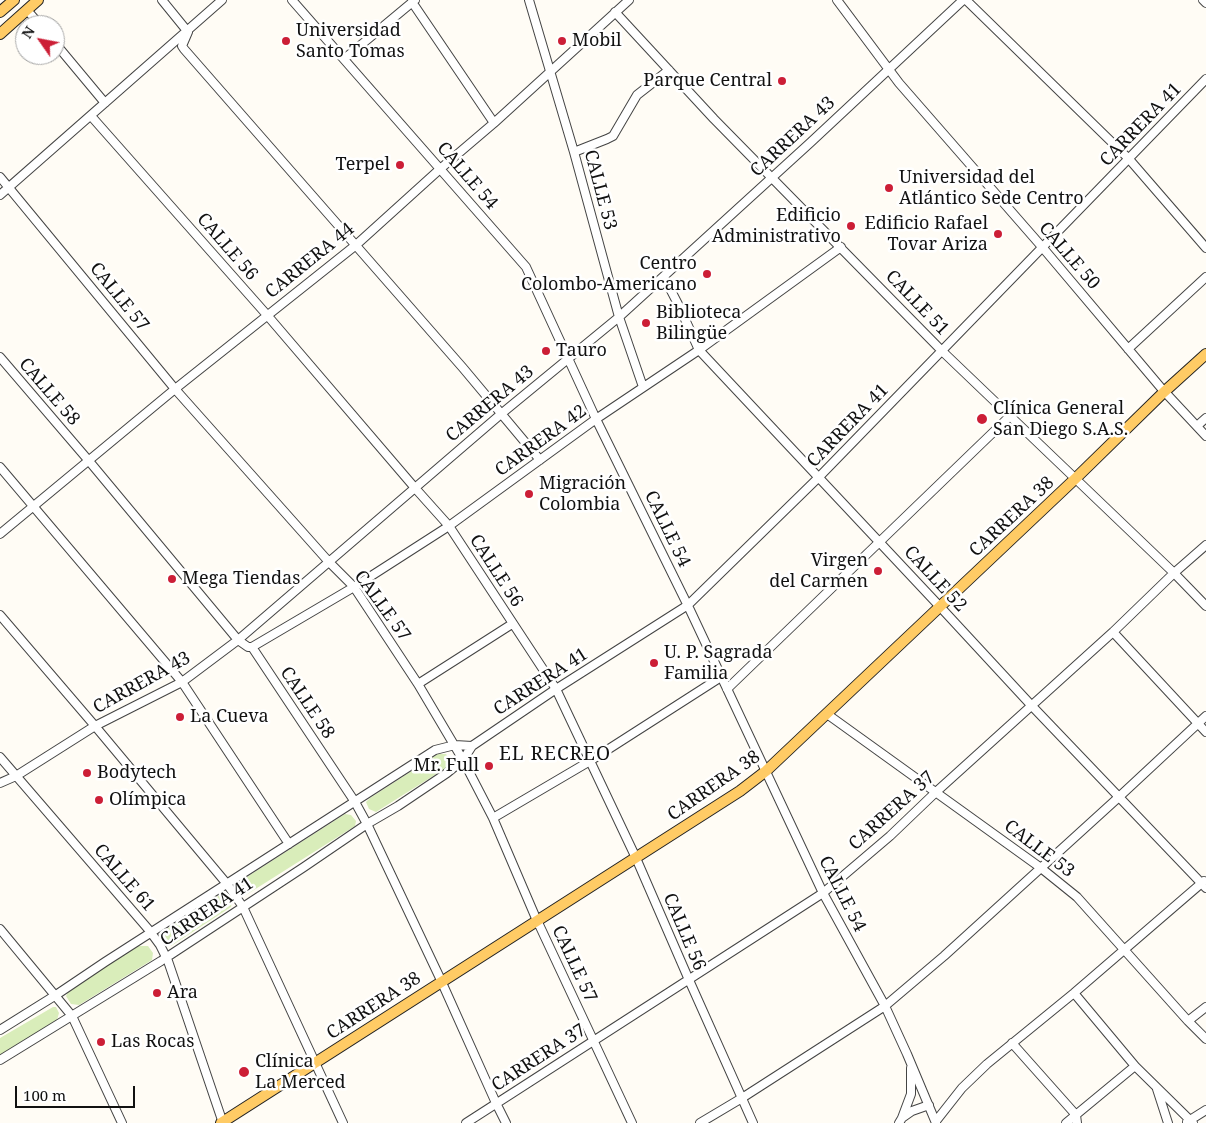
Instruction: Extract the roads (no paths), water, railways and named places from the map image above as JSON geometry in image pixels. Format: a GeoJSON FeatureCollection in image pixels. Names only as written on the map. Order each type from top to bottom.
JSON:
{"type":"FeatureCollection","features":[{"type":"Feature","properties":{"kind":"main road"},"geometry":{"type":"LineString","coordinates":[[0,12],[14,0]]}},
{"type":"Feature","properties":{"kind":"main road"},"geometry":{"type":"LineString","coordinates":[[0,34],[38,0]]}},
{"type":"Feature","properties":{"kind":"main road","name":"CARRERA 38"},"geometry":{"type":"LineString","coordinates":[[222,1123],[740,791],[766,771],[1206,354]]}},
{"type":"Feature","properties":{"kind":"street"},"geometry":{"type":"LineString","coordinates":[[162,0],[188,32]]}},
{"type":"Feature","properties":{"kind":"street"},"geometry":{"type":"LineString","coordinates":[[0,195],[188,32],[222,0]]}},
{"type":"Feature","properties":{"kind":"street","name":"CALLE 54"},"geometry":{"type":"LineString","coordinates":[[292,0],[526,267],[596,420],[688,605],[823,893],[884,1006],[936,1122]]}},
{"type":"Feature","properties":{"kind":"street","name":"CALLE 53"},"geometry":{"type":"LineString","coordinates":[[529,0],[620,316],[643,387]]}},
{"type":"Feature","properties":{"kind":"street","name":"CARRERA 44"},"geometry":{"type":"LineString","coordinates":[[0,534],[175,389],[356,245],[629,0]]}},
{"type":"Feature","properties":{"kind":"street","name":"CALLE 50"},"geometry":{"type":"LineString","coordinates":[[837,0],[899,83],[1164,392],[1206,436]]}},
{"type":"Feature","properties":{"kind":"street"},"geometry":{"type":"LineString","coordinates":[[964,0],[1129,159],[1206,248]]}},
{"type":"Feature","properties":{"kind":"street","name":"CARRERA 43"},"geometry":{"type":"LineString","coordinates":[[0,783],[16,776],[95,726],[182,682],[238,640],[501,414],[620,316],[964,0]]}},
{"type":"Feature","properties":{"kind":"street"},"geometry":{"type":"LineString","coordinates":[[1203,0],[1206,3]]}},
{"type":"Feature","properties":{"kind":"street"},"geometry":{"type":"LineString","coordinates":[[344,59],[414,1],[494,123]]}},
{"type":"Feature","properties":{"kind":"street"},"geometry":{"type":"LineString","coordinates":[[27,10],[31,15]]}},
{"type":"Feature","properties":{"kind":"street","name":"CALLE 51"},"geometry":{"type":"LineString","coordinates":[[615,12],[714,119],[942,351],[1076,478],[1206,606]]}},
{"type":"Feature","properties":{"kind":"street"},"geometry":{"type":"LineString","coordinates":[[188,32],[183,48],[356,245],[540,460]]}},
{"type":"Feature","properties":{"kind":"street"},"geometry":{"type":"LineString","coordinates":[[65,55],[105,103]]}},
{"type":"Feature","properties":{"kind":"street"},"geometry":{"type":"LineString","coordinates":[[574,152],[613,136],[637,95],[668,70]]}},
{"type":"Feature","properties":{"kind":"street","name":"CARRERA 41"},"geometry":{"type":"LineString","coordinates":[[0,1060],[166,958],[398,806],[447,773],[463,760],[472,746],[688,605],[819,478],[1206,79]]}},
{"type":"Feature","properties":{"kind":"street","name":"CALLE 56"},"geometry":{"type":"LineString","coordinates":[[91,116],[267,315],[414,488],[449,526],[556,690],[636,858],[753,1123]]}},
{"type":"Feature","properties":{"kind":"street","name":"CALLE 57"},"geometry":{"type":"LineString","coordinates":[[0,177],[175,389],[329,562],[354,587],[418,684],[463,760],[493,818],[538,921],[632,1123]]}},
{"type":"Feature","properties":{"kind":"street","name":"CARRERA 42"},"geometry":{"type":"LineString","coordinates":[[252,647],[354,587],[449,526],[596,420],[699,350],[841,247]]}},
{"type":"Feature","properties":{"kind":"street","name":"CALLE 52"},"geometry":{"type":"LineString","coordinates":[[664,276],[699,350],[1031,705],[1205,884]]}},
{"type":"Feature","properties":{"kind":"street"},"geometry":{"type":"LineString","coordinates":[[1128,349],[1206,277]]}},
{"type":"Feature","properties":{"kind":"street","name":"CALLE 58"},"geometry":{"type":"LineString","coordinates":[[0,357],[238,640],[248,647],[252,647],[355,802],[368,824],[506,1123]]}},
{"type":"Feature","properties":{"kind":"street"},"geometry":{"type":"LineString","coordinates":[[727,689],[1010,416]]}},
{"type":"Feature","properties":{"kind":"street"},"geometry":{"type":"LineString","coordinates":[[1197,426],[1206,418]]}},
{"type":"Feature","properties":{"kind":"street"},"geometry":{"type":"LineString","coordinates":[[0,467],[182,682],[289,844]]}},
{"type":"Feature","properties":{"kind":"street","name":"CARRERA 37"},"geometry":{"type":"LineString","coordinates":[[466,1123],[823,893],[890,836],[1206,545]]}},
{"type":"Feature","properties":{"kind":"street"},"geometry":{"type":"LineString","coordinates":[[0,615],[227,884],[242,907],[343,1123]]}},
{"type":"Feature","properties":{"kind":"street"},"geometry":{"type":"LineString","coordinates":[[418,684],[512,624]]}},
{"type":"Feature","properties":{"kind":"street"},"geometry":{"type":"LineString","coordinates":[[1113,632],[1206,732]]}},
{"type":"Feature","properties":{"kind":"street"},"geometry":{"type":"LineString","coordinates":[[493,818],[590,761],[721,676]]}},
{"type":"Feature","properties":{"kind":"street","name":"CALLE 53"},"geometry":{"type":"LineString","coordinates":[[827,714],[1041,868],[1077,897],[1206,1039]]}},
{"type":"Feature","properties":{"kind":"street"},"geometry":{"type":"LineString","coordinates":[[700,1123],[884,1006],[944,956],[1206,716]]}},
{"type":"Feature","properties":{"kind":"street","name":"CARRERA 41"},"geometry":{"type":"LineString","coordinates":[[0,1030],[435,750],[455,745],[472,746]]}},
{"type":"Feature","properties":{"kind":"street","name":"CALLE 61"},"geometry":{"type":"LineString","coordinates":[[0,757],[152,933],[160,945],[222,1123]]}},
{"type":"Feature","properties":{"kind":"street"},"geometry":{"type":"LineString","coordinates":[[936,1122],[962,1088],[986,1064],[1205,884]]}},
{"type":"Feature","properties":{"kind":"street"},"geometry":{"type":"LineString","coordinates":[[0,929],[72,1016],[122,1123]]}},
{"type":"Feature","properties":{"kind":"street"},"geometry":{"type":"LineString","coordinates":[[1074,993],[1135,1066],[1190,1122],[1206,1110]]}},
{"type":"Feature","properties":{"kind":"street"},"geometry":{"type":"LineString","coordinates":[[1188,1021],[1206,1007]]}},
{"type":"Feature","properties":{"kind":"street"},"geometry":{"type":"LineString","coordinates":[[1012,1043],[1077,1119]]}},
{"type":"Feature","properties":{"kind":"street"},"geometry":{"type":"LineString","coordinates":[[900,1120],[911,1094],[911,1063]]}},
{"type":"Feature","properties":{"kind":"street"},"geometry":{"type":"LineString","coordinates":[[1066,1123],[1077,1119],[1135,1066]]}},
{"type":"Feature","properties":{"kind":"street"},"geometry":{"type":"LineString","coordinates":[[1156,1086],[1168,1123]]}},
{"type":"Feature","properties":{"kind":"street"},"geometry":{"type":"LineString","coordinates":[[900,1120],[912,1111],[929,1105]]}},
{"type":"Feature","properties":{"kind":"place","name":"Universidad Santo Tomas"},"geometry":{"type":"Point","coordinates":[286,41]}},
{"type":"Feature","properties":{"kind":"place","name":"Mobil"},"geometry":{"type":"Point","coordinates":[562,41]}},
{"type":"Feature","properties":{"kind":"place","name":"Parque Central"},"geometry":{"type":"Point","coordinates":[782,81]}},
{"type":"Feature","properties":{"kind":"place","name":"Terpel"},"geometry":{"type":"Point","coordinates":[400,165]}},
{"type":"Feature","properties":{"kind":"place","name":"Universidad del Atlántico Sede Centro"},"geometry":{"type":"Point","coordinates":[889,188]}},
{"type":"Feature","properties":{"kind":"place","name":"Edificio Administrativo"},"geometry":{"type":"Point","coordinates":[851,226]}},
{"type":"Feature","properties":{"kind":"place","name":"Edificio Rafael Tovar Ariza"},"geometry":{"type":"Point","coordinates":[998,234]}},
{"type":"Feature","properties":{"kind":"place","name":"Centro Colombo-Americano"},"geometry":{"type":"Point","coordinates":[707,274]}},
{"type":"Feature","properties":{"kind":"place","name":"Biblioteca Bilingüe"},"geometry":{"type":"Point","coordinates":[646,323]}},
{"type":"Feature","properties":{"kind":"place","name":"Tauro"},"geometry":{"type":"Point","coordinates":[546,351]}},
{"type":"Feature","properties":{"kind":"place","name":"Clínica General San Diego S.A.S."},"geometry":{"type":"Point","coordinates":[982,419]}},
{"type":"Feature","properties":{"kind":"place","name":"Migración Colombia"},"geometry":{"type":"Point","coordinates":[529,494]}},
{"type":"Feature","properties":{"kind":"place","name":"Virgen del Carmen"},"geometry":{"type":"Point","coordinates":[878,571]}},
{"type":"Feature","properties":{"kind":"place","name":"Mega Tiendas"},"geometry":{"type":"Point","coordinates":[172,579]}},
{"type":"Feature","properties":{"kind":"place","name":"U. P. Sagrada Familia"},"geometry":{"type":"Point","coordinates":[654,663]}},
{"type":"Feature","properties":{"kind":"place","name":"La Cueva"},"geometry":{"type":"Point","coordinates":[180,717]}},
{"type":"Feature","properties":{"kind":"place","name":"Mr. Full"},"geometry":{"type":"Point","coordinates":[489,766]}},
{"type":"Feature","properties":{"kind":"place","name":"Bodytech"},"geometry":{"type":"Point","coordinates":[87,773]}},
{"type":"Feature","properties":{"kind":"place","name":"Olímpica"},"geometry":{"type":"Point","coordinates":[99,800]}},
{"type":"Feature","properties":{"kind":"place","name":"Ara"},"geometry":{"type":"Point","coordinates":[157,993]}},
{"type":"Feature","properties":{"kind":"place","name":"Las Rocas"},"geometry":{"type":"Point","coordinates":[101,1042]}},
{"type":"Feature","properties":{"kind":"place","name":"Clínica La Merced"},"geometry":{"type":"Point","coordinates":[244,1072]}},
{"type":"Feature","properties":{"kind":"district","name":"EL RECREO"},"geometry":{"type":"Point","coordinates":[555,755]}}]}
